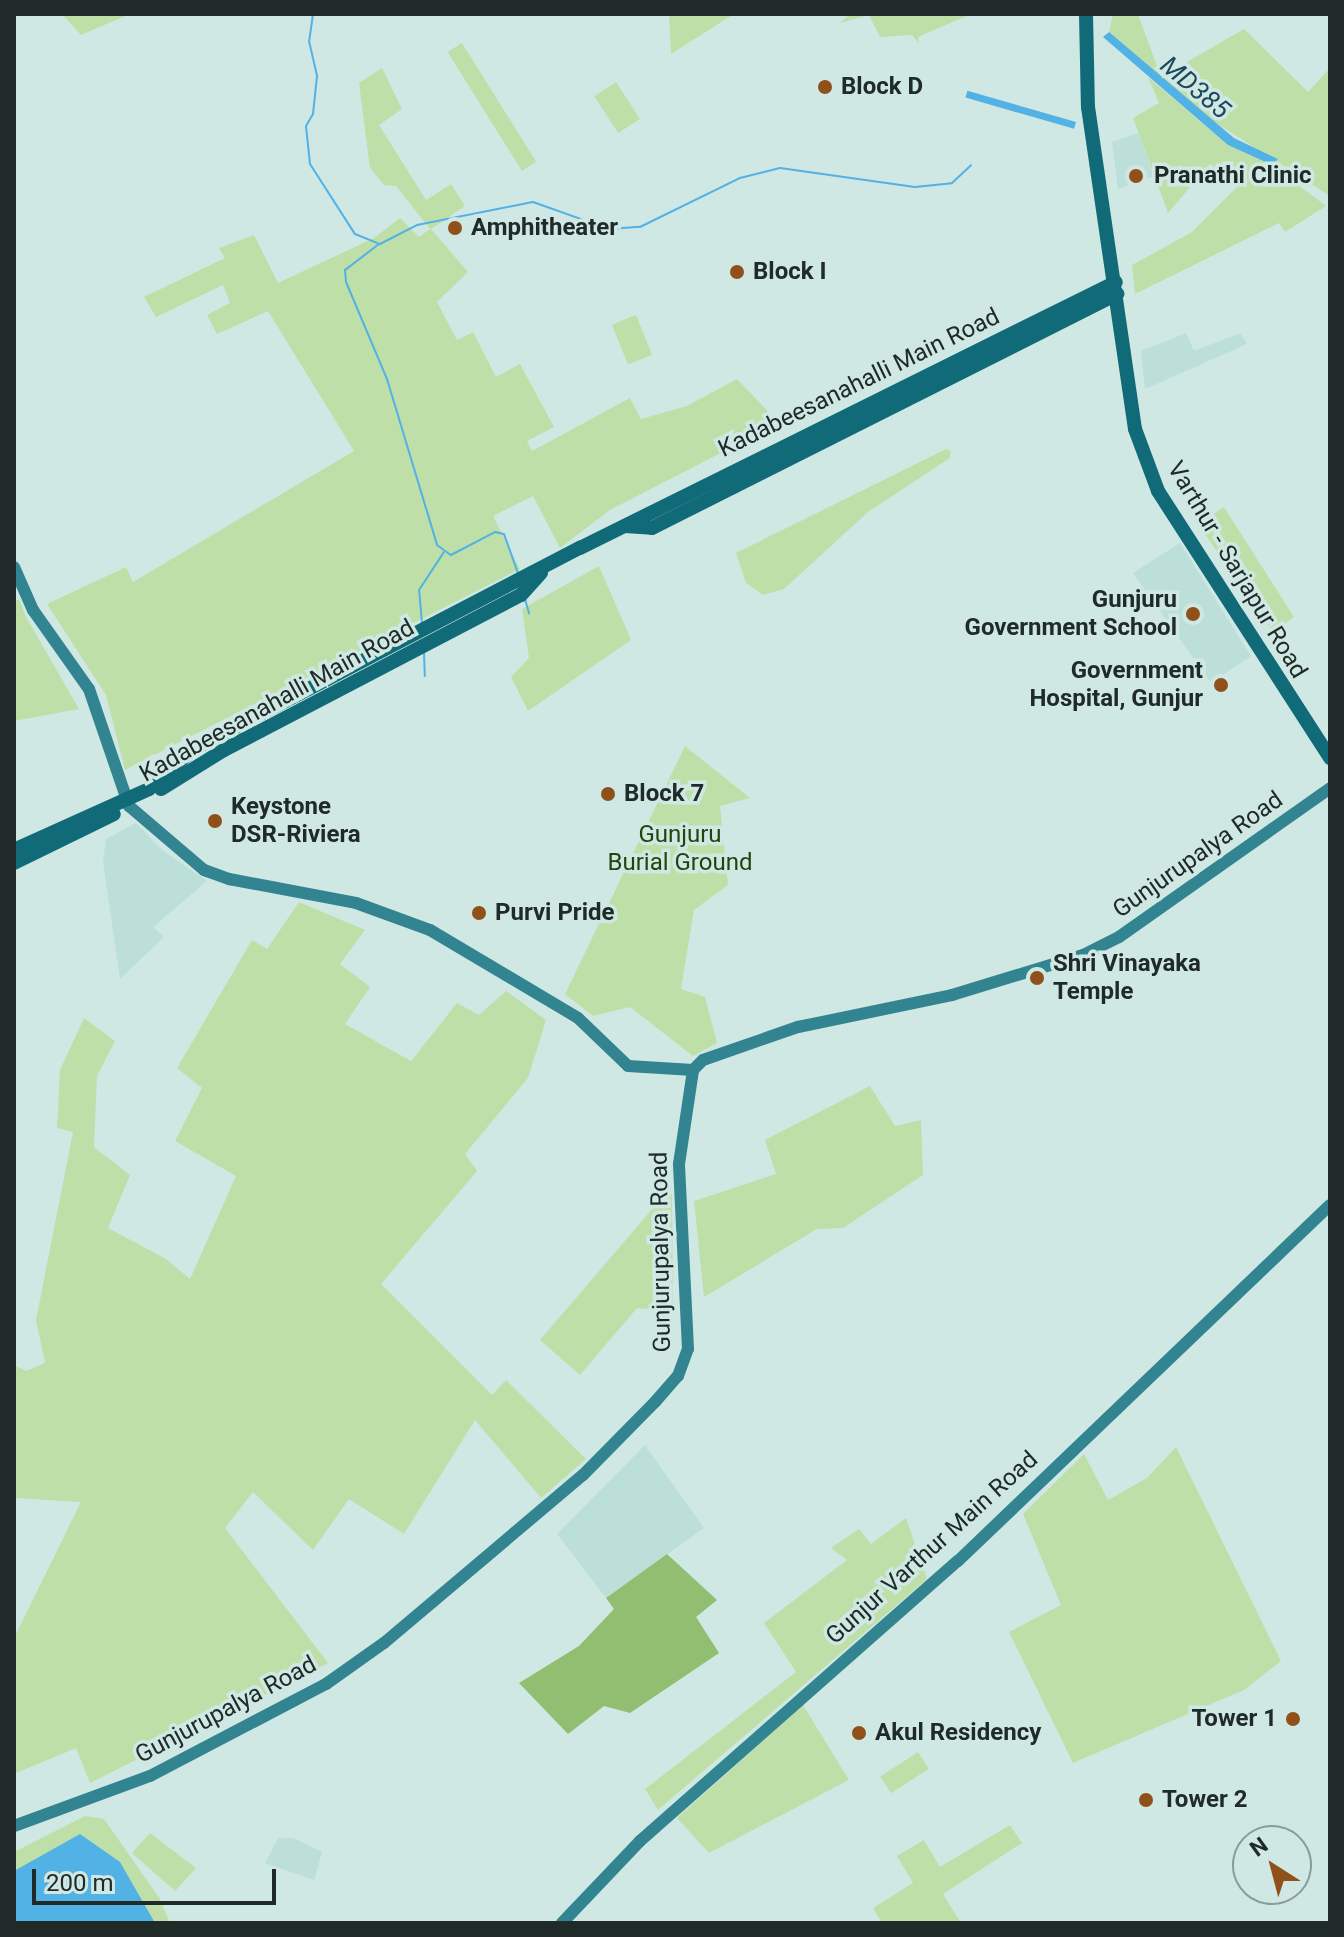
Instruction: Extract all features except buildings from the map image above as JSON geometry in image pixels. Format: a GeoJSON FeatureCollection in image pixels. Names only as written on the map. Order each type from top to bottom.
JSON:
{"type":"FeatureCollection","features":[{"type":"Feature","properties":{"kind":"main road","name":"Varthur - Sarjapur Road"},"geometry":{"type":"LineString","coordinates":[[1086,14],[1086,61],[1097,176],[1117,288],[1135,429],[1153,481],[1330,758]]}},
{"type":"Feature","properties":{"kind":"main road","name":"Kadabeesanahalli Main Road"},"geometry":{"type":"LineString","coordinates":[[14,863],[128,804],[160,782],[195,748],[623,525],[652,528],[1117,288]]}},
{"type":"Feature","properties":{"kind":"main road","name":"Kadabeesanahalli Main Road"},"geometry":{"type":"LineString","coordinates":[[14,850],[70,821],[128,804]]}},
{"type":"Feature","properties":{"kind":"street"},"geometry":{"type":"LineString","coordinates":[[14,567],[33,610],[89,689],[128,804],[204,870],[356,903],[430,930],[578,1018],[628,1066],[693,1070]]}},
{"type":"Feature","properties":{"kind":"street","name":"Gunjurupalya Road"},"geometry":{"type":"LineString","coordinates":[[14,1826],[105,1796],[248,1729],[366,1657],[583,1475],[674,1382],[688,1349],[679,1164],[693,1070],[714,1053],[798,1027],[952,995],[1083,955],[1119,937],[1330,788]]}},
{"type":"Feature","properties":{"kind":"street","name":"Gunjur Varthur Main Road"},"geometry":{"type":"LineString","coordinates":[[562,1923],[640,1841],[958,1561],[1330,1205]]}},
{"type":"Feature","properties":{"kind":"shaded area"},"geometry":{"type":"Polygon","coordinates":[[[1138,133],[1154,176],[1118,189],[1112,142],[1138,133]]]}},
{"type":"Feature","properties":{"kind":"shaded area"},"geometry":{"type":"Polygon","coordinates":[[[1186,333],[1194,351],[1240,333],[1247,344],[1145,389],[1141,351],[1186,333]]]}},
{"type":"Feature","properties":{"kind":"shaded area","name":"Gunjuru Government School"},"geometry":{"type":"Polygon","coordinates":[[[1180,543],[1251,656],[1211,683],[1133,573],[1180,543]]]}},
{"type":"Feature","properties":{"kind":"shaded area"},"geometry":{"type":"Polygon","coordinates":[[[136,823],[162,850],[207,881],[153,927],[164,937],[120,979],[103,862],[106,839],[136,823]]]}},
{"type":"Feature","properties":{"kind":"shaded area"},"geometry":{"type":"Polygon","coordinates":[[[645,1445],[704,1528],[606,1598],[557,1534],[645,1445]]]}},
{"type":"Feature","properties":{"kind":"shaded area"},"geometry":{"type":"Polygon","coordinates":[[[278,1838],[293,1838],[322,1852],[314,1880],[265,1863],[278,1838]]]}},
{"type":"Feature","properties":{"kind":"green space"},"geometry":{"type":"Polygon","coordinates":[[[62,14],[130,14],[81,35],[62,14]]]}},
{"type":"Feature","properties":{"kind":"green space"},"geometry":{"type":"Polygon","coordinates":[[[669,14],[734,14],[671,54],[669,14]]]}},
{"type":"Feature","properties":{"kind":"green space"},"geometry":{"type":"Polygon","coordinates":[[[850,14],[971,14],[918,37],[919,44],[912,35],[880,37],[869,15],[840,23],[850,14]]]}},
{"type":"Feature","properties":{"kind":"green space"},"geometry":{"type":"Polygon","coordinates":[[[1113,14],[1138,14],[1161,77],[1244,29],[1308,92],[1330,68],[1330,196],[1210,119],[1161,78],[1109,32],[1113,14]]]}},
{"type":"Feature","properties":{"kind":"green space"},"geometry":{"type":"Polygon","coordinates":[[[462,43],[536,162],[522,171],[448,52],[462,43]]]}},
{"type":"Feature","properties":{"kind":"green space"},"geometry":{"type":"Polygon","coordinates":[[[382,68],[402,109],[379,125],[426,200],[451,184],[465,206],[431,229],[468,272],[437,302],[457,340],[473,332],[496,377],[520,364],[554,427],[527,441],[532,451],[630,398],[641,419],[687,406],[737,379],[779,423],[610,510],[560,548],[533,496],[493,516],[520,569],[125,770],[106,695],[47,604],[126,567],[133,582],[354,451],[268,311],[217,334],[207,315],[230,303],[223,285],[156,317],[144,297],[225,258],[219,248],[254,235],[278,283],[374,238],[400,218],[419,237],[430,229],[396,186],[384,185],[370,168],[359,83],[382,68]]]}},
{"type":"Feature","properties":{"kind":"green space"},"geometry":{"type":"Polygon","coordinates":[[[1148,77],[1228,145],[1272,165],[1326,206],[1285,232],[1279,223],[1135,294],[1132,265],[1192,232],[1237,187],[1210,164],[1168,213],[1133,118],[1159,103],[1148,77]]]}},
{"type":"Feature","properties":{"kind":"green space"},"geometry":{"type":"Polygon","coordinates":[[[616,82],[640,119],[618,133],[594,96],[616,82]]]}},
{"type":"Feature","properties":{"kind":"green space"},"geometry":{"type":"Polygon","coordinates":[[[636,315],[652,355],[628,365],[612,325],[636,315]]]}},
{"type":"Feature","properties":{"kind":"green space"},"geometry":{"type":"Polygon","coordinates":[[[946,449],[951,451],[950,458],[868,512],[784,589],[763,595],[746,583],[736,553],[946,449]]]}},
{"type":"Feature","properties":{"kind":"green space"},"geometry":{"type":"Polygon","coordinates":[[[1224,507],[1294,617],[1273,632],[1198,524],[1224,507]]]}},
{"type":"Feature","properties":{"kind":"green space"},"geometry":{"type":"Polygon","coordinates":[[[599,566],[631,640],[528,711],[511,677],[529,658],[522,609],[599,566]]]}},
{"type":"Feature","properties":{"kind":"green space"},"geometry":{"type":"Polygon","coordinates":[[[19,599],[26,617],[79,709],[14,721],[14,602],[19,599]]]}},
{"type":"Feature","properties":{"kind":"green space","name":"Gunjuru Burial Ground"},"geometry":{"type":"Polygon","coordinates":[[[685,746],[750,798],[720,806],[728,885],[694,910],[681,989],[705,997],[717,1043],[693,1056],[630,1007],[593,1016],[565,994],[685,746]]]}},
{"type":"Feature","properties":{"kind":"green space"},"geometry":{"type":"Polygon","coordinates":[[[299,902],[365,930],[340,964],[370,987],[345,1024],[411,1061],[457,1003],[479,1015],[506,991],[546,1020],[528,1078],[465,1154],[477,1171],[381,1284],[492,1395],[506,1380],[586,1459],[541,1498],[475,1420],[404,1534],[349,1499],[313,1550],[253,1492],[225,1528],[328,1663],[90,1783],[76,1748],[14,1774],[14,1638],[81,1502],[14,1498],[14,1365],[26,1371],[45,1363],[36,1320],[73,1132],[57,1128],[60,1070],[84,1018],[115,1041],[97,1076],[94,1147],[130,1175],[108,1228],[166,1259],[190,1279],[236,1176],[175,1141],[202,1088],[177,1068],[252,940],[267,949],[299,902]]]}},
{"type":"Feature","properties":{"kind":"green space"},"geometry":{"type":"Polygon","coordinates":[[[870,1086],[895,1126],[921,1120],[923,1175],[843,1228],[817,1229],[704,1297],[694,1201],[776,1174],[765,1140],[870,1086]]]}},
{"type":"Feature","properties":{"kind":"green space"},"geometry":{"type":"Polygon","coordinates":[[[672,1194],[673,1311],[637,1308],[580,1375],[540,1340],[653,1208],[672,1194]]]}},
{"type":"Feature","properties":{"kind":"green space"},"geometry":{"type":"Polygon","coordinates":[[[1176,1447],[1281,1661],[1244,1690],[1073,1763],[1009,1632],[1061,1605],[1023,1514],[1084,1454],[1108,1500],[1147,1478],[1176,1447]]]}},
{"type":"Feature","properties":{"kind":"green space"},"geometry":{"type":"Polygon","coordinates":[[[906,1518],[927,1579],[658,1810],[645,1789],[796,1672],[764,1623],[847,1560],[831,1548],[859,1529],[871,1544],[906,1518]]]}},
{"type":"Feature","properties":{"kind":"green space"},"geometry":{"type":"Polygon","coordinates":[[[667,1554],[717,1600],[696,1617],[719,1653],[630,1713],[604,1706],[568,1734],[519,1683],[579,1646],[614,1609],[606,1598],[667,1554]]]}},
{"type":"Feature","properties":{"kind":"green space"},"geometry":{"type":"Polygon","coordinates":[[[803,1705],[849,1780],[709,1853],[677,1818],[803,1705]]]}},
{"type":"Feature","properties":{"kind":"green space"},"geometry":{"type":"Polygon","coordinates":[[[918,1752],[929,1769],[891,1793],[880,1777],[918,1752]]]}},
{"type":"Feature","properties":{"kind":"green space"},"geometry":{"type":"Polygon","coordinates":[[[85,1816],[104,1819],[160,1899],[170,1923],[14,1923],[14,1852],[85,1816]]]}},
{"type":"Feature","properties":{"kind":"green space"},"geometry":{"type":"Polygon","coordinates":[[[1010,1825],[1022,1843],[943,1894],[961,1923],[882,1923],[873,1908],[913,1883],[897,1856],[924,1840],[940,1867],[1010,1825]]]}},
{"type":"Feature","properties":{"kind":"green space"},"geometry":{"type":"Polygon","coordinates":[[[150,1833],[196,1868],[175,1891],[132,1853],[150,1833]]]}},
{"type":"Feature","properties":{"kind":"water"},"geometry":{"type":"Polygon","coordinates":[[[1109,32],[1234,138],[1278,159],[1272,165],[1228,145],[1103,37],[1109,32]]]}},
{"type":"Feature","properties":{"kind":"water"},"geometry":{"type":"Polygon","coordinates":[[[967,91],[1076,122],[1074,129],[965,98],[967,91]]]}},
{"type":"Feature","properties":{"kind":"water"},"geometry":{"type":"Polygon","coordinates":[[[80,1834],[120,1862],[155,1923],[14,1923],[14,1871],[80,1834]]]}},
{"type":"Feature","properties":{"kind":"waterway"},"geometry":{"type":"LineString","coordinates":[[313,14],[309,41],[317,76],[313,114],[306,126],[310,164],[355,234],[380,244],[417,225],[533,202],[609,229],[640,227],[740,178],[780,168],[915,187],[952,183],[971,165]]}},
{"type":"Feature","properties":{"kind":"waterway"},"geometry":{"type":"LineString","coordinates":[[379,244],[345,270],[346,282],[387,379],[437,545],[451,555],[495,532],[504,534],[518,573]]}},
{"type":"Feature","properties":{"kind":"waterway"},"geometry":{"type":"LineString","coordinates":[[422,623],[419,590],[444,552]]}},
{"type":"Feature","properties":{"kind":"waterway"},"geometry":{"type":"LineString","coordinates":[[525,599],[529,613]]}},
{"type":"Feature","properties":{"kind":"waterway"},"geometry":{"type":"LineString","coordinates":[[424,653],[425,676]]}},
{"type":"Feature","properties":{"kind":"place","name":"Block D"},"geometry":{"type":"Point","coordinates":[825,87]}},
{"type":"Feature","properties":{"kind":"place","name":"Pranathi Clinic"},"geometry":{"type":"Point","coordinates":[1136,176]}},
{"type":"Feature","properties":{"kind":"place","name":"Amphitheater"},"geometry":{"type":"Point","coordinates":[455,228]}},
{"type":"Feature","properties":{"kind":"place","name":"Block I"},"geometry":{"type":"Point","coordinates":[737,272]}},
{"type":"Feature","properties":{"kind":"place","name":"Gunjuru Government School"},"geometry":{"type":"Point","coordinates":[1193,614]}},
{"type":"Feature","properties":{"kind":"place","name":"Government Hospital, Gunjur"},"geometry":{"type":"Point","coordinates":[1221,685]}},
{"type":"Feature","properties":{"kind":"place","name":"Block 7"},"geometry":{"type":"Point","coordinates":[608,794]}},
{"type":"Feature","properties":{"kind":"place","name":"Keystone DSR-Riviera"},"geometry":{"type":"Point","coordinates":[215,821]}},
{"type":"Feature","properties":{"kind":"place","name":"Purvi Pride"},"geometry":{"type":"Point","coordinates":[479,913]}},
{"type":"Feature","properties":{"kind":"place","name":"Shri Vinayaka Temple"},"geometry":{"type":"Point","coordinates":[1037,978]}},
{"type":"Feature","properties":{"kind":"place","name":"Tower 1"},"geometry":{"type":"Point","coordinates":[1293,1719]}},
{"type":"Feature","properties":{"kind":"place","name":"Akul Residency"},"geometry":{"type":"Point","coordinates":[859,1733]}},
{"type":"Feature","properties":{"kind":"place","name":"Tower 2"},"geometry":{"type":"Point","coordinates":[1146,1800]}},
{"type":"Feature","properties":{"kind":"water label","name":"MD385"},"geometry":{"type":"Point","coordinates":[1195,88]}}]}
